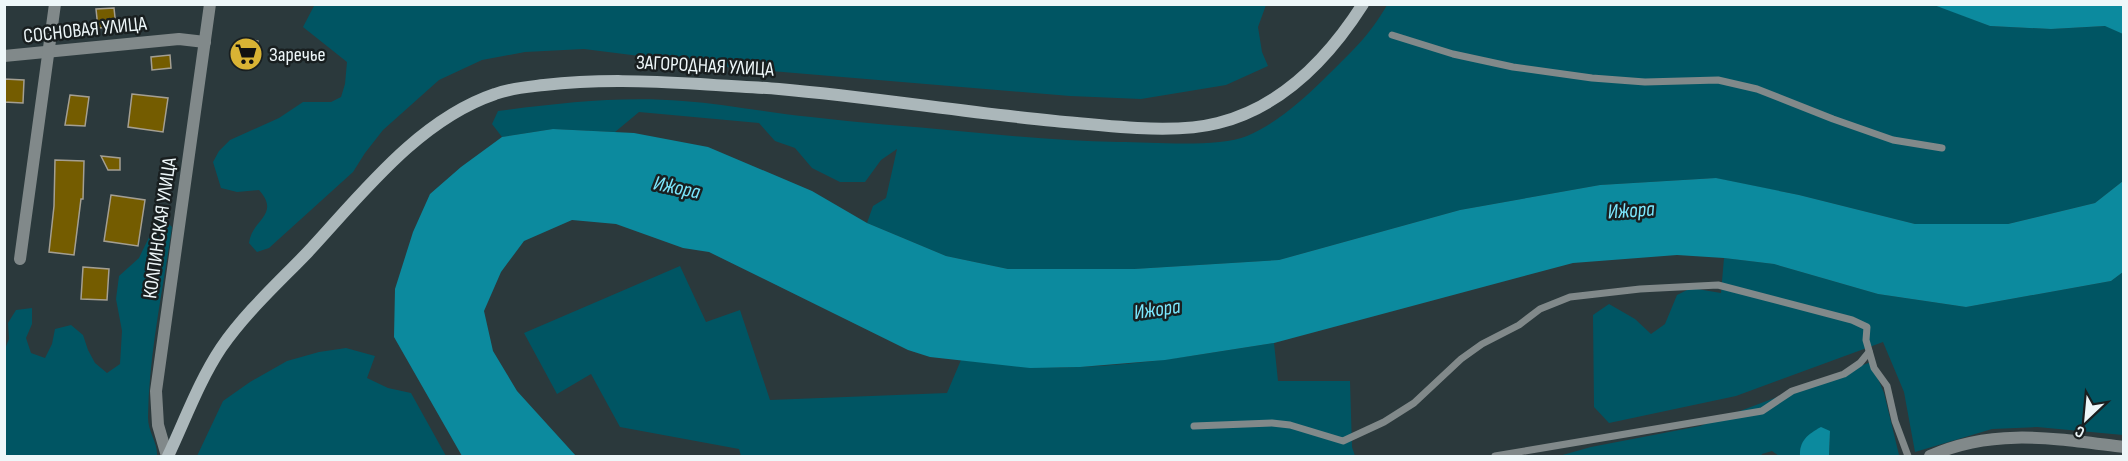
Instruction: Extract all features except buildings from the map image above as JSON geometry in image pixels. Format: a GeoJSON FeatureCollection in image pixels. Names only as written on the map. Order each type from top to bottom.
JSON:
{"type":"FeatureCollection","features":[{"type":"Feature","properties":{"kind":"main road","name":"ЗАГОРОДНАЯ УЛИЦА"},"geometry":{"type":"LineString","coordinates":[[167,456],[207,373],[221,348],[243,320],[386,169],[418,139],[455,111],[494,94],[515,88],[577,81],[651,81],[779,89],[1076,123],[1173,129],[1195,127],[1218,123],[1243,114],[1282,94],[1318,64],[1363,4]]}},
{"type":"Feature","properties":{"kind":"street"},"geometry":{"type":"LineString","coordinates":[[20,259],[55,4]]}},
{"type":"Feature","properties":{"kind":"street","name":"КОЛПИНСКАЯ УЛИЦА"},"geometry":{"type":"LineString","coordinates":[[167,456],[158,425],[156,391],[210,4]]}},
{"type":"Feature","properties":{"kind":"street","name":"СОСНОВАЯ УЛИЦА"},"geometry":{"type":"LineString","coordinates":[[4,56],[179,39],[205,42]]}},
{"type":"Feature","properties":{"kind":"street"},"geometry":{"type":"LineString","coordinates":[[1930,456],[1969,442],[2039,436],[2124,447]]}},
{"type":"Feature","properties":{"kind":"lane"},"geometry":{"type":"LineString","coordinates":[[1392,35],[1463,56],[1512,67],[1592,78],[1645,82],[1718,80],[1757,89],[1893,140],[1942,148]]}},
{"type":"Feature","properties":{"kind":"lane"},"geometry":{"type":"LineString","coordinates":[[1194,426],[1272,423],[1290,425],[1343,441],[1384,422],[1414,403],[1461,359],[1482,344],[1519,325],[1540,309],[1570,297],[1640,289],[1718,285],[1852,320],[1867,327],[1866,340],[1874,369],[1887,386],[1895,421],[1908,456]]}},
{"type":"Feature","properties":{"kind":"lane"},"geometry":{"type":"LineString","coordinates":[[1495,456],[1762,411],[1792,390],[1844,374],[1860,363],[1869,352]]}},
{"type":"Feature","properties":{"kind":"shaded area"},"geometry":{"type":"Polygon","coordinates":[[[315,4],[1266,5],[1258,27],[1262,52],[1268,66],[1226,85],[1141,99],[1070,96],[735,68],[584,49],[525,52],[482,60],[439,80],[383,130],[353,172],[269,248],[257,252],[249,243],[251,235],[266,211],[265,198],[259,190],[237,192],[221,188],[213,162],[219,151],[230,140],[279,118],[303,102],[331,102],[341,97],[347,62],[303,27],[315,4]]]}},
{"type":"Feature","properties":{"kind":"shaded area"},"geometry":{"type":"Polygon","coordinates":[[[1934,4],[1990,26],[2051,29],[2106,26],[2123,34],[2123,181],[2095,203],[2008,224],[1915,224],[1799,195],[1715,178],[1600,185],[1460,210],[1279,260],[1134,269],[1008,269],[946,256],[867,223],[873,206],[886,198],[897,149],[881,160],[865,182],[840,182],[812,168],[795,148],[775,141],[759,123],[639,112],[615,132],[553,129],[502,137],[492,124],[498,111],[590,101],[637,99],[715,104],[847,121],[1038,138],[1166,143],[1219,142],[1235,140],[1258,131],[1297,104],[1358,45],[1387,5],[1934,4]]]}},
{"type":"Feature","properties":{"kind":"shaded area"},"geometry":{"type":"Polygon","coordinates":[[[167,222],[172,227],[149,393],[148,423],[157,456],[5,456],[5,349],[9,339],[8,323],[16,310],[32,308],[32,324],[26,338],[31,353],[45,358],[52,344],[55,329],[71,325],[83,335],[95,363],[107,373],[120,364],[122,331],[116,299],[119,276],[139,258],[153,229],[159,223],[167,222]]]}},
{"type":"Feature","properties":{"kind":"shaded area"},"geometry":{"type":"Polygon","coordinates":[[[1724,258],[1774,264],[1878,294],[1966,307],[2111,281],[2123,272],[2123,435],[2037,427],[1992,429],[1915,452],[1904,392],[1883,342],[1736,396],[1609,423],[1594,407],[1593,315],[1609,304],[1635,319],[1651,334],[1665,324],[1677,295],[1691,288],[1721,293],[1724,258]]]}},
{"type":"Feature","properties":{"kind":"shaded area"},"geometry":{"type":"Polygon","coordinates":[[[680,266],[706,322],[740,310],[770,400],[947,393],[961,360],[1034,367],[1104,366],[1177,358],[1274,343],[1278,381],[1350,381],[1352,447],[1355,456],[741,456],[739,449],[620,427],[591,374],[557,394],[524,333],[680,266]]]}},
{"type":"Feature","properties":{"kind":"shaded area"},"geometry":{"type":"Polygon","coordinates":[[[346,348],[375,356],[367,378],[388,388],[411,393],[446,456],[197,456],[223,401],[250,382],[287,361],[319,352],[346,348]]]}},
{"type":"Feature","properties":{"kind":"shaded area"},"geometry":{"type":"Polygon","coordinates":[[[1871,362],[1884,393],[1899,455],[1897,456],[1829,456],[1830,431],[1800,451],[1800,456],[1779,456],[1772,451],[1761,456],[1559,456],[1591,447],[1700,426],[1871,362]]]}},
{"type":"Feature","properties":{"kind":"water"},"geometry":{"type":"Polygon","coordinates":[[[1934,5],[2123,5],[2123,34],[2105,26],[2051,29],[1990,26],[1934,5]]]}},
{"type":"Feature","properties":{"kind":"water","name":"Ижора"},"geometry":{"type":"Polygon","coordinates":[[[553,129],[634,133],[708,147],[812,191],[867,223],[946,256],[1008,269],[1134,269],[1279,260],[1460,210],[1600,185],[1716,178],[1799,195],[1915,224],[2008,224],[2095,203],[2123,181],[2123,272],[2111,281],[1966,307],[1878,294],[1774,264],[1724,258],[1677,255],[1573,263],[1274,343],[1165,360],[1080,367],[1030,368],[930,357],[908,350],[709,252],[683,248],[616,224],[572,220],[524,241],[501,272],[484,311],[493,351],[517,391],[576,456],[462,456],[394,337],[395,289],[413,232],[430,194],[461,167],[502,137],[553,129]]]}},
{"type":"Feature","properties":{"kind":"water"},"geometry":{"type":"Polygon","coordinates":[[[1821,427],[1830,431],[1829,456],[1800,456],[1805,438],[1821,427]]]}},
{"type":"Feature","properties":{"kind":"place","name":"Заречье"},"geometry":{"type":"Point","coordinates":[246,54]}}]}
